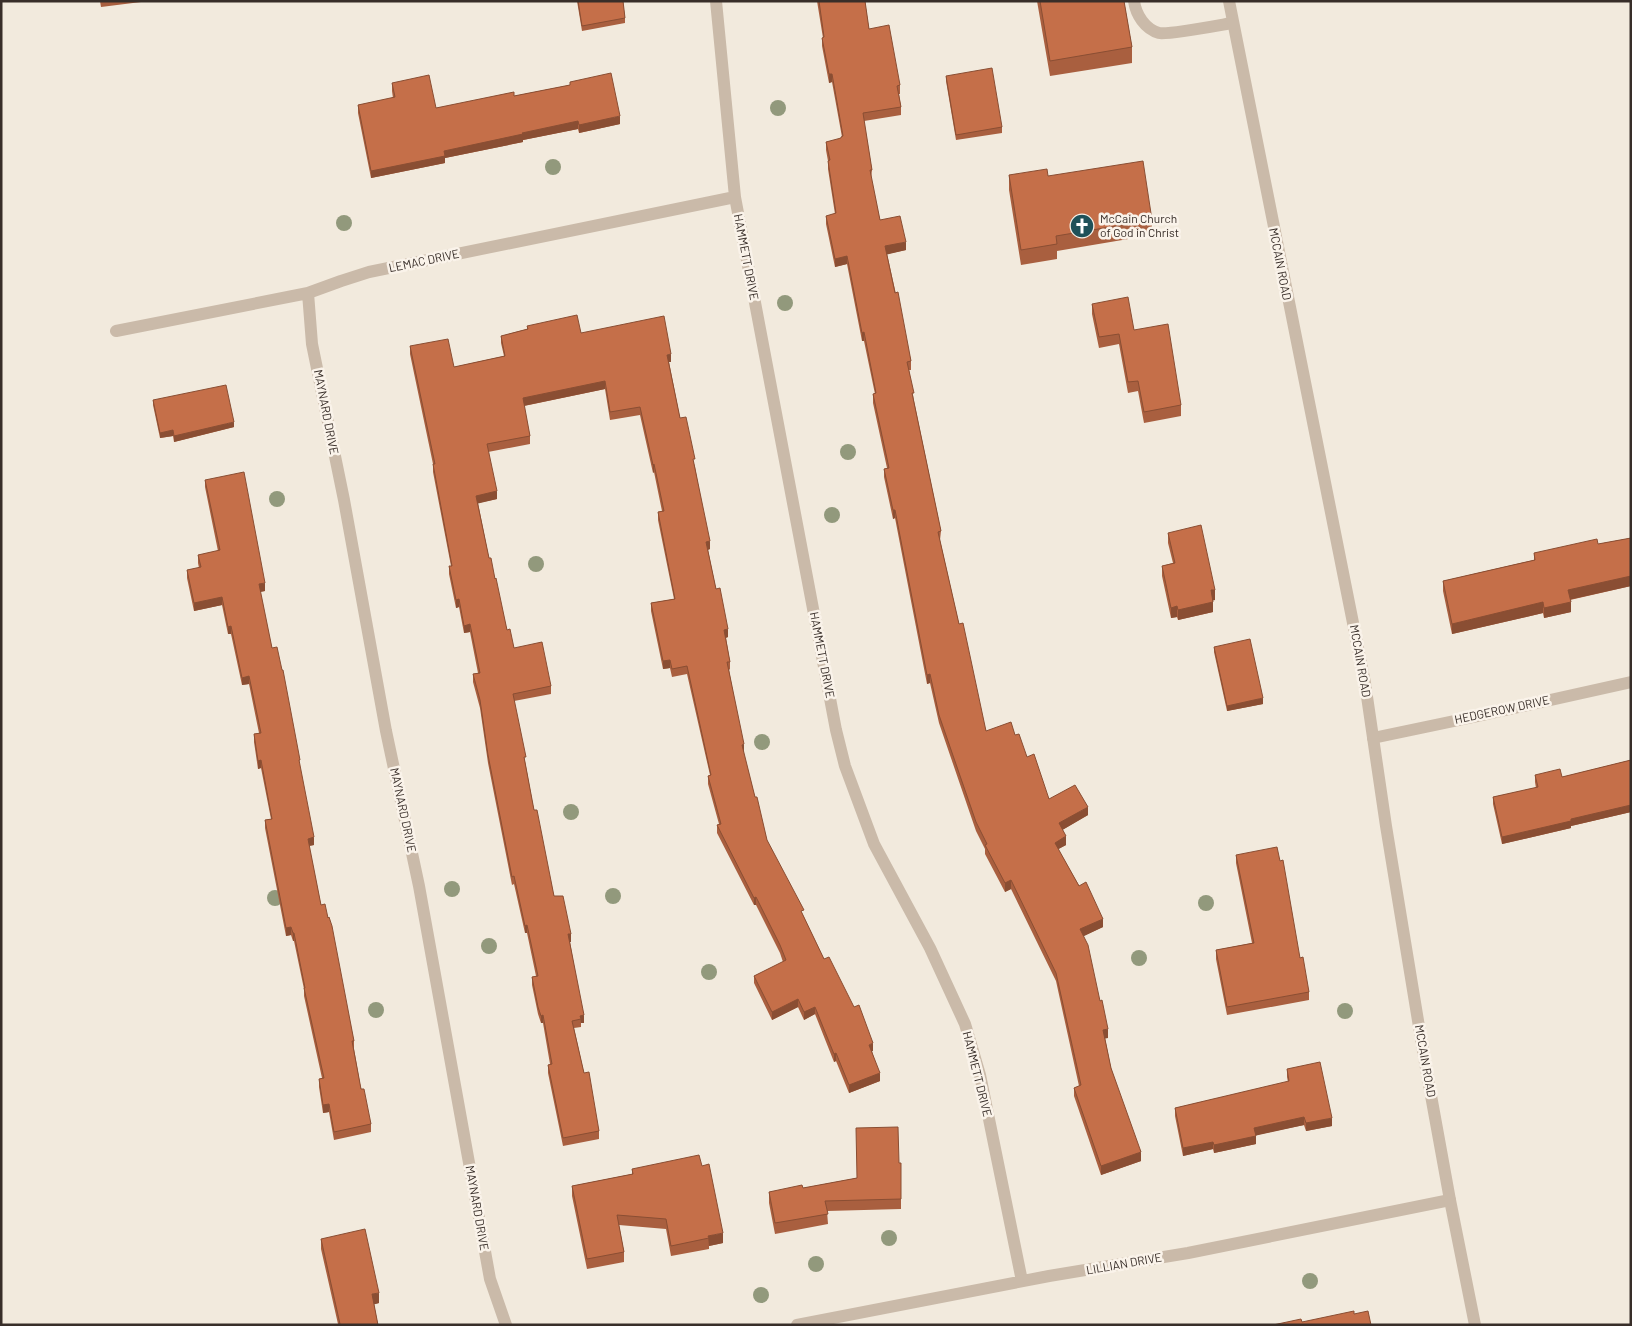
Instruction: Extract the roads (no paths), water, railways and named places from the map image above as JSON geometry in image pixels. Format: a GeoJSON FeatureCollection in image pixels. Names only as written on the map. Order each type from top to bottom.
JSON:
{"type":"FeatureCollection","features":[{"type":"Feature","properties":{"kind":"street","name":"HAMMETT DRIVE"},"geometry":{"type":"LineString","coordinates":[[716,1],[735,197],[829,691],[846,766],[874,844],[930,948],[965,1024],[980,1075],[1022,1282]]}},
{"type":"Feature","properties":{"kind":"street"},"geometry":{"type":"LineString","coordinates":[[1134,1],[1135,9],[1140,19],[1149,28],[1161,33],[1232,23]]}},
{"type":"Feature","properties":{"kind":"street","name":"MCCAIN ROAD"},"geometry":{"type":"LineString","coordinates":[[1228,1],[1362,664],[1422,1047],[1475,1325]]}},
{"type":"Feature","properties":{"kind":"street","name":"LEMAC DRIVE"},"geometry":{"type":"LineString","coordinates":[[116,331],[308,294],[369,272],[735,197]]}},
{"type":"Feature","properties":{"kind":"street","name":"MAYNARD DRIVE"},"geometry":{"type":"LineString","coordinates":[[308,294],[312,344],[344,500],[386,731],[419,886],[490,1279],[506,1325]]}},
{"type":"Feature","properties":{"kind":"street","name":"HEDGEROW DRIVE"},"geometry":{"type":"LineString","coordinates":[[1373,738],[1631,682]]}},
{"type":"Feature","properties":{"kind":"street","name":"LILLIAN DRIVE"},"geometry":{"type":"LineString","coordinates":[[797,1325],[1188,1252],[1450,1200]]}},
{"type":"Feature","properties":{"kind":"place","name":"McCain Church of God in Christ"},"geometry":{"type":"Point","coordinates":[1082,226]}}]}
